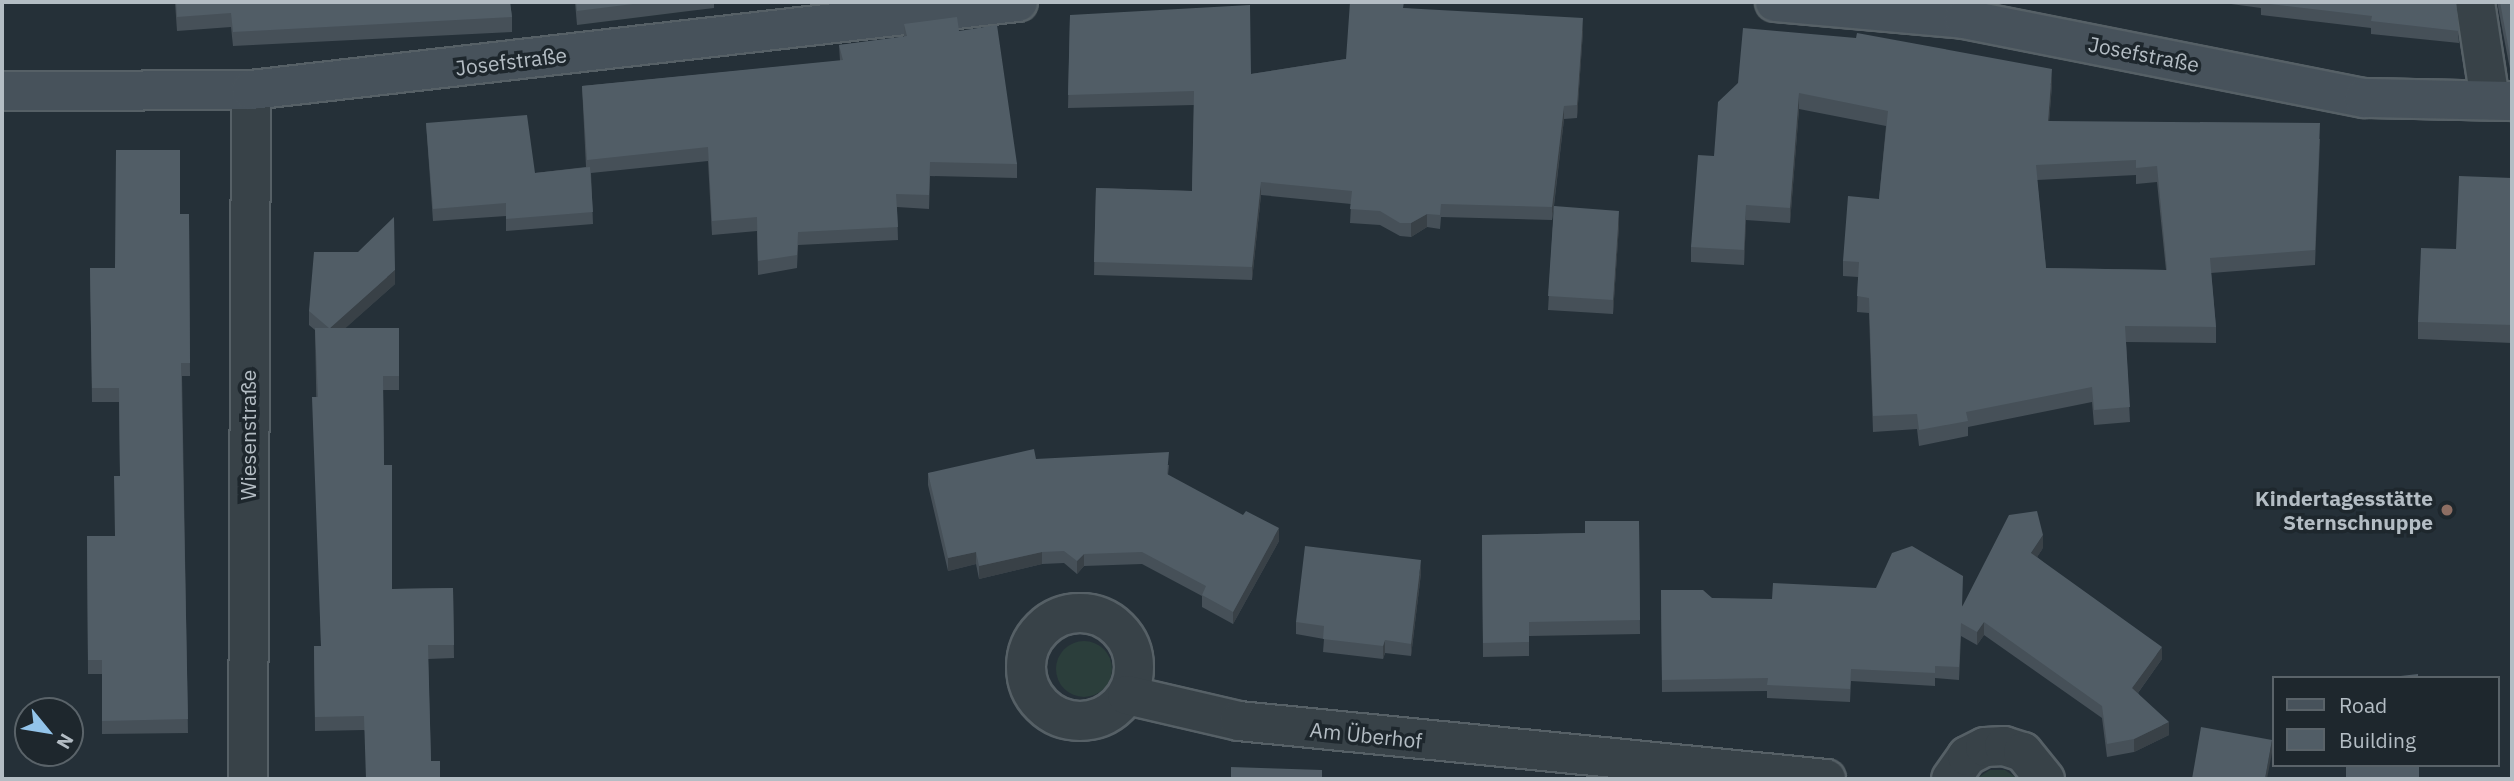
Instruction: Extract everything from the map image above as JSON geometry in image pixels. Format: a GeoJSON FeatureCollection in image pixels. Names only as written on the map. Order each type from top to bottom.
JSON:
{"type":"FeatureCollection","features":[{"type":"Feature","properties":{"kind":"street","name":"Josefstraße"},"geometry":{"type":"LineString","coordinates":[[2,91],[251,90],[1018,2]]}},
{"type":"Feature","properties":{"kind":"street","name":"Josefstraße"},"geometry":{"type":"LineString","coordinates":[[1775,2],[1965,10],[2364,98],[2501,101]]}},
{"type":"Feature","properties":{"kind":"street"},"geometry":{"type":"LineString","coordinates":[[2475,2],[2501,101]]}},
{"type":"Feature","properties":{"kind":"street","name":"Wiesenstraße"},"geometry":{"type":"LineString","coordinates":[[248,779],[251,90]]}},
{"type":"Feature","properties":{"kind":"street","name":"Am Überhof"},"geometry":{"type":"LineString","coordinates":[[1127,695],[1239,722],[1607,770],[1826,779]]}},
{"type":"Feature","properties":{"kind":"street"},"geometry":{"type":"LineString","coordinates":[[1951,779],[1967,756],[1984,747],[2004,746],[2023,752],[2045,779]]}},
{"type":"Feature","properties":{"kind":"green space"},"geometry":{"type":"Polygon","coordinates":[[[1078,641],[1090,641],[1100,645],[1108,653],[1112,669],[1108,685],[1100,693],[1090,697],[1078,697],[1068,693],[1060,685],[1056,675],[1056,663],[1060,653],[1068,645],[1078,641]]]}},
{"type":"Feature","properties":{"kind":"green space"},"geometry":{"type":"Polygon","coordinates":[[[1990,770],[2005,770],[2018,779],[1976,779],[1990,770]]]}},
{"type":"Feature","properties":{"kind":"building"},"geometry":{"type":"Polygon","coordinates":[[[176,2],[510,2],[512,17],[233,32],[231,13],[177,17],[176,2]]]}},
{"type":"Feature","properties":{"kind":"building"},"geometry":{"type":"Polygon","coordinates":[[[576,2],[649,2],[577,11],[576,2]]]}},
{"type":"Feature","properties":{"kind":"building"},"geometry":{"type":"Polygon","coordinates":[[[1350,2],[1404,2],[1403,8],[1583,18],[1577,105],[1564,106],[1552,207],[1441,204],[1440,215],[1427,214],[1411,223],[1400,223],[1380,211],[1350,209],[1352,191],[1261,182],[1252,267],[1094,262],[1096,188],[1192,191],[1194,91],[1068,95],[1070,15],[1250,5],[1251,74],[1346,59],[1350,2]]]}},
{"type":"Feature","properties":{"kind":"building"},"geometry":{"type":"Polygon","coordinates":[[[2261,2],[2456,2],[2459,31],[2371,21],[2372,16],[2261,2]]]}},
{"type":"Feature","properties":{"kind":"building"},"geometry":{"type":"Polygon","coordinates":[[[2500,2],[2512,2],[2512,56],[2510,56],[2500,2]]]}},
{"type":"Feature","properties":{"kind":"building"},"geometry":{"type":"Polygon","coordinates":[[[957,17],[959,31],[997,25],[1017,164],[930,162],[929,195],[896,194],[898,227],[798,232],[797,255],[758,261],[757,217],[712,221],[708,147],[587,160],[582,86],[843,60],[839,45],[907,36],[904,24],[957,17]]]}},
{"type":"Feature","properties":{"kind":"building"},"geometry":{"type":"Polygon","coordinates":[[[1743,28],[1856,38],[1857,33],[2052,69],[2048,121],[2320,123],[2315,250],[2210,258],[2216,327],[2125,326],[2130,407],[2094,410],[2092,387],[1966,412],[1968,421],[1919,430],[1917,414],[1873,416],[1869,298],[1857,296],[1859,262],[1843,261],[1848,196],[1879,199],[1888,111],[1799,93],[1790,208],[1746,205],[1744,250],[1691,247],[1698,155],[1714,156],[1718,102],[1738,83],[1743,28]],[[2136,160],[2036,165],[2046,268],[2167,270],[2157,166],[2136,168],[2136,160]]]}},
{"type":"Feature","properties":{"kind":"building"},"geometry":{"type":"Polygon","coordinates":[[[527,115],[535,173],[590,167],[593,212],[506,219],[506,203],[433,209],[426,123],[527,115]]]}},
{"type":"Feature","properties":{"kind":"building"},"geometry":{"type":"Polygon","coordinates":[[[116,150],[180,150],[180,214],[189,214],[190,363],[181,363],[188,719],[102,721],[102,660],[88,660],[87,536],[115,536],[114,476],[120,476],[119,388],[92,388],[90,268],[115,268],[116,150]]]}},
{"type":"Feature","properties":{"kind":"building"},"geometry":{"type":"Polygon","coordinates":[[[2459,176],[2512,178],[2512,325],[2418,322],[2421,248],[2456,249],[2459,176]]]}},
{"type":"Feature","properties":{"kind":"building"},"geometry":{"type":"Polygon","coordinates":[[[1554,206],[1619,211],[1613,300],[1548,296],[1554,206]]]}},
{"type":"Feature","properties":{"kind":"building"},"geometry":{"type":"Polygon","coordinates":[[[394,217],[395,270],[330,328],[399,328],[399,376],[383,376],[384,465],[392,465],[392,589],[453,588],[454,645],[428,645],[431,761],[440,761],[440,779],[366,779],[364,716],[315,717],[314,646],[321,646],[312,397],[318,397],[315,328],[329,328],[309,311],[314,252],[358,252],[394,217]]]}},
{"type":"Feature","properties":{"kind":"building"},"geometry":{"type":"Polygon","coordinates":[[[1034,449],[1036,459],[1169,452],[1167,474],[1243,515],[1246,511],[1279,528],[1233,612],[1202,595],[1206,586],[1142,552],[1084,554],[1077,561],[1064,551],[1042,552],[979,566],[976,552],[948,558],[928,473],[1034,449]]]}},
{"type":"Feature","properties":{"kind":"building"},"geometry":{"type":"Polygon","coordinates":[[[2037,511],[2043,535],[2031,553],[2162,647],[2132,688],[2169,722],[2134,739],[2107,744],[2102,706],[1984,622],[1977,632],[1961,623],[1959,667],[1935,666],[1935,673],[1851,669],[1850,689],[1767,685],[1768,678],[1662,680],[1661,590],[1703,590],[1712,598],[1772,599],[1773,583],[1876,588],[1892,553],[1912,546],[1963,576],[1962,607],[2009,515],[2037,511]]]}},
{"type":"Feature","properties":{"kind":"building"},"geometry":{"type":"Polygon","coordinates":[[[1585,521],[1639,521],[1640,620],[1529,622],[1529,642],[1483,643],[1482,535],[1585,533],[1585,521]]]}},
{"type":"Feature","properties":{"kind":"building"},"geometry":{"type":"Polygon","coordinates":[[[1305,546],[1421,560],[1411,644],[1385,640],[1383,646],[1323,639],[1324,626],[1296,622],[1305,546]]]}},
{"type":"Feature","properties":{"kind":"building"},"geometry":{"type":"Polygon","coordinates":[[[2201,727],[2272,740],[2265,779],[2192,779],[2201,727]]]}},
{"type":"Feature","properties":{"kind":"building"},"geometry":{"type":"Polygon","coordinates":[[[1231,767],[1322,770],[1322,779],[1231,779],[1231,767]]]}},
{"type":"Feature","properties":{"kind":"building"},"geometry":{"type":"Polygon","coordinates":[[[2346,767],[2419,767],[2419,779],[2346,779],[2346,767]]]}},
{"type":"Feature","properties":{"kind":"place","name":"Kindertagesstätte Sternschnuppe"},"geometry":{"type":"Point","coordinates":[2447,510]}}]}
